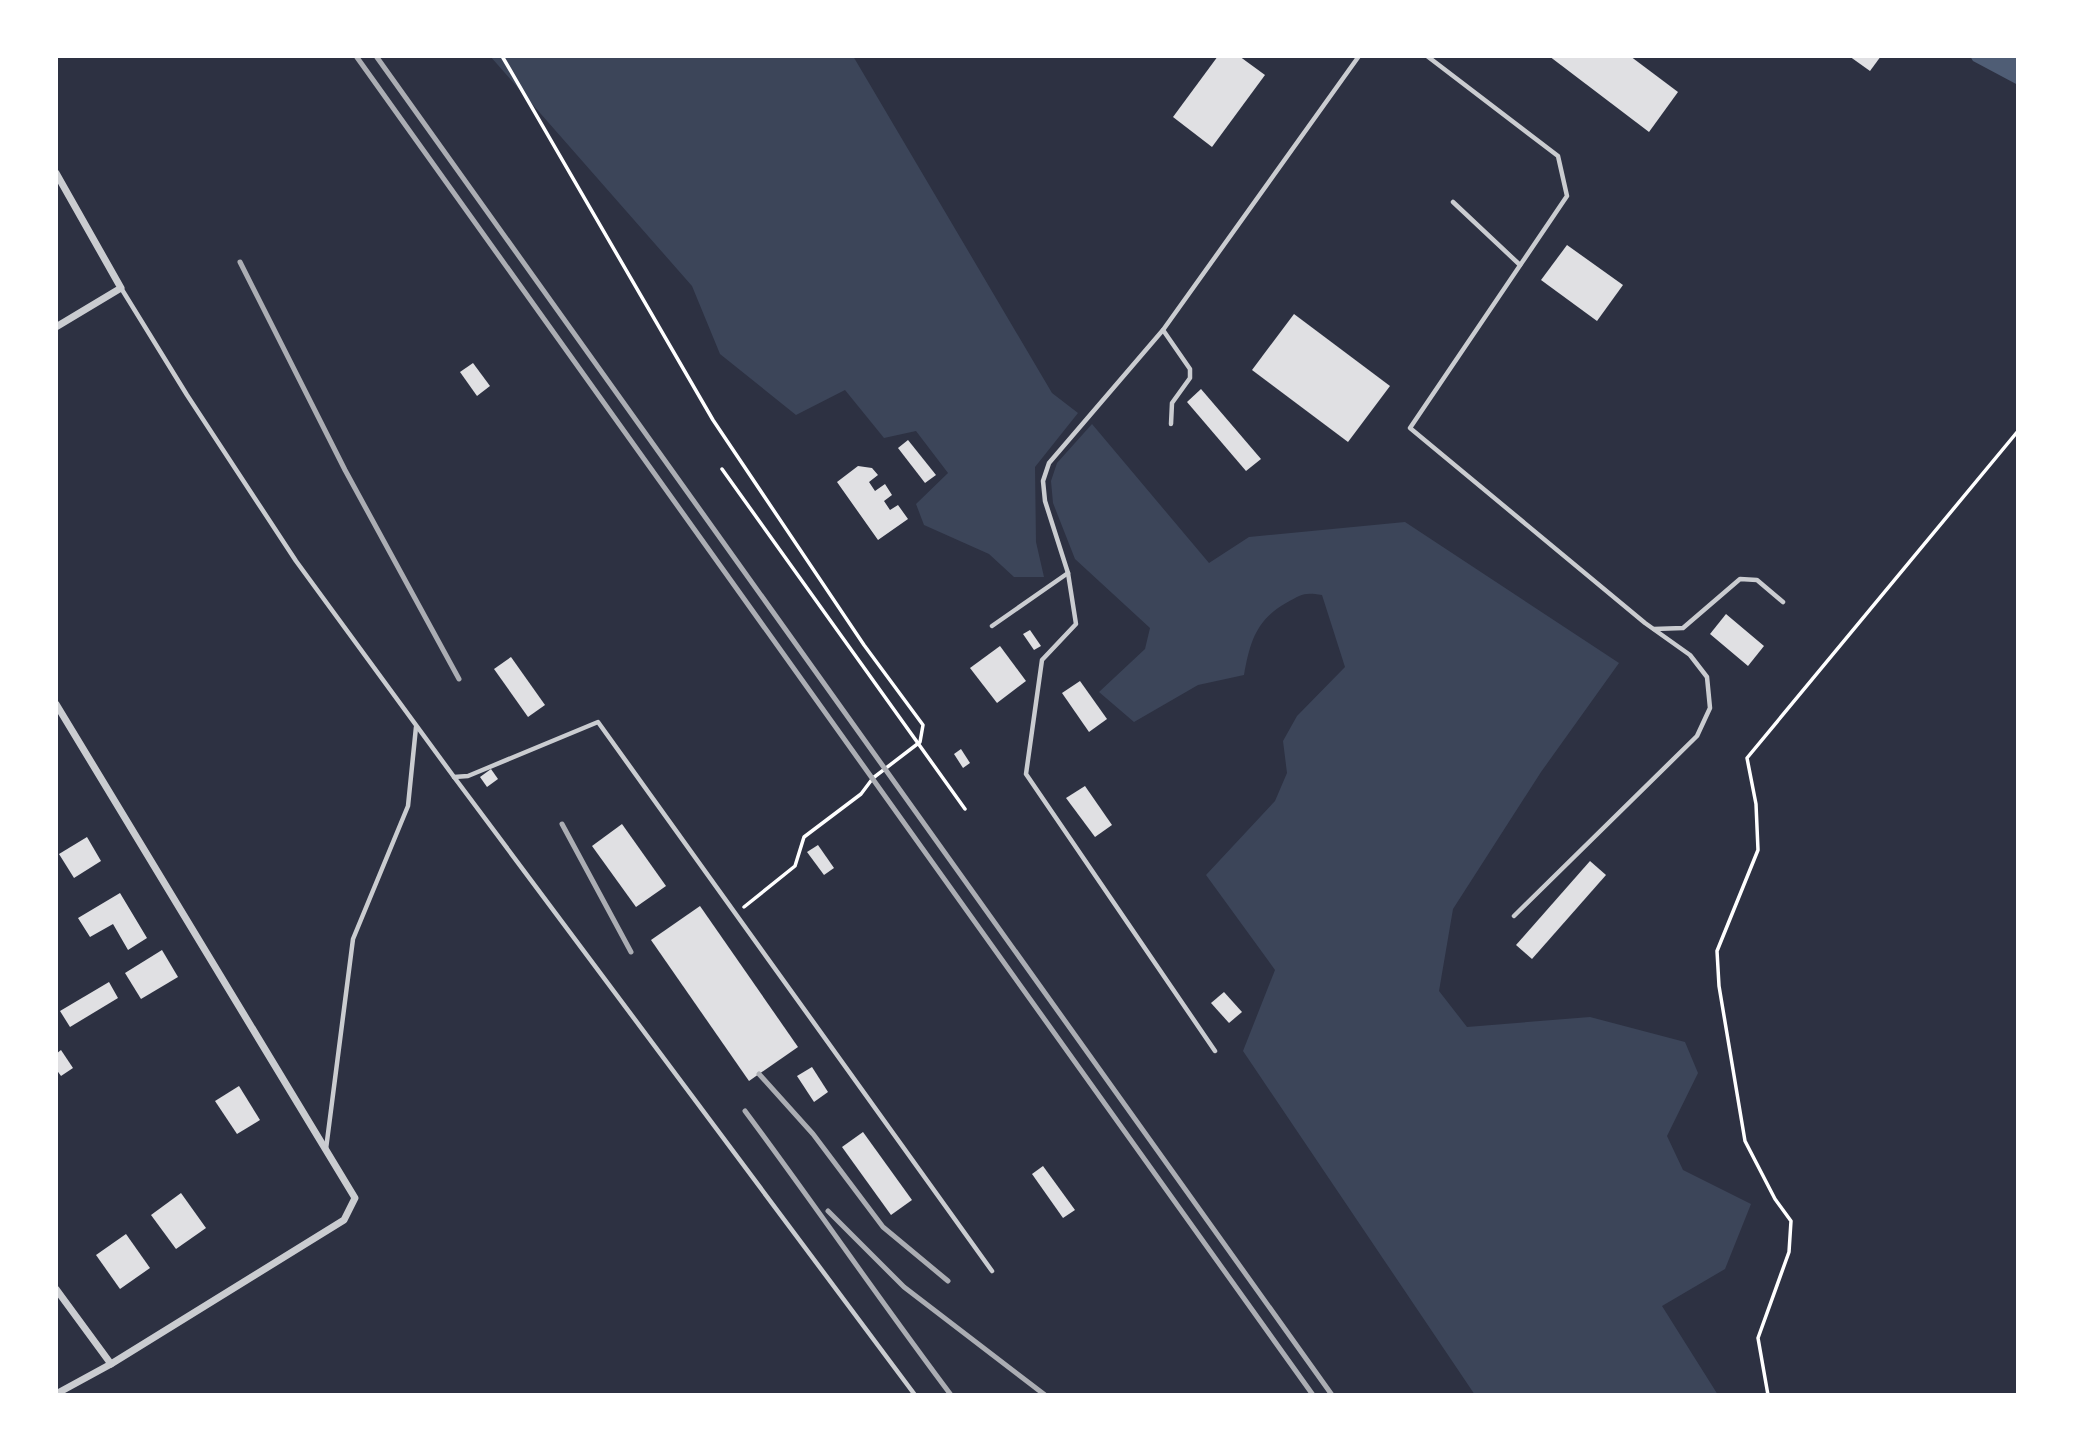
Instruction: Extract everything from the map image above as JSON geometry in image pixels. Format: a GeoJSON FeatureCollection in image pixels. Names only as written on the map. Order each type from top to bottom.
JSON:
{"type":"FeatureCollection","features":[{"type":"Feature","properties":{"kind":"street"},"geometry":{"type":"LineString","coordinates":[[56,173],[121,288],[56,327]]}},
{"type":"Feature","properties":{"kind":"street"},"geometry":{"type":"LineString","coordinates":[[56,704],[355,1198],[344,1220],[111,1364],[56,1394]]}},
{"type":"Feature","properties":{"kind":"street"},"geometry":{"type":"LineString","coordinates":[[56,1289],[111,1364]]}},
{"type":"Feature","properties":{"kind":"lane"},"geometry":{"type":"LineString","coordinates":[[1215,1051],[1026,774],[1042,660],[1076,624],[1068,573],[1045,501],[1043,481],[1049,463],[1163,330],[1359,56]]}},
{"type":"Feature","properties":{"kind":"lane"},"geometry":{"type":"LineString","coordinates":[[1427,56],[1558,156],[1567,196],[1409,428],[1653,629],[1690,655],[1707,677],[1710,708],[1697,736],[1514,916]]}},
{"type":"Feature","properties":{"kind":"lane"},"geometry":{"type":"LineString","coordinates":[[1453,202],[1520,265]]}},
{"type":"Feature","properties":{"kind":"lane"},"geometry":{"type":"LineString","coordinates":[[121,288],[187,395],[296,561],[915,1395]]}},
{"type":"Feature","properties":{"kind":"lane"},"geometry":{"type":"LineString","coordinates":[[1163,330],[1190,369],[1190,378],[1172,403],[1171,424]]}},
{"type":"Feature","properties":{"kind":"lane"},"geometry":{"type":"LineString","coordinates":[[992,626],[1068,573]]}},
{"type":"Feature","properties":{"kind":"lane"},"geometry":{"type":"LineString","coordinates":[[1653,629],[1683,628],[1740,579],[1757,580],[1783,602]]}},
{"type":"Feature","properties":{"kind":"lane"},"geometry":{"type":"LineString","coordinates":[[454,777],[468,776],[598,722],[992,1270]]}},
{"type":"Feature","properties":{"kind":"lane"},"geometry":{"type":"LineString","coordinates":[[326,1150],[353,939],[408,806],[416,726]]}},
{"type":"Feature","properties":{"kind":"path"},"geometry":{"type":"LineString","coordinates":[[502,56],[713,419],[864,645],[923,725],[918,743],[873,778],[861,794],[804,837],[795,866],[735,913]]}},
{"type":"Feature","properties":{"kind":"path"},"geometry":{"type":"LineString","coordinates":[[1768,1395],[1758,1338],[1789,1252],[1791,1221],[1774,1199],[1745,1141],[1718,986],[1717,951],[1758,850],[1756,804],[1747,758],[2018,431]]}},
{"type":"Feature","properties":{"kind":"path"},"geometry":{"type":"LineString","coordinates":[[722,469],[965,810]]}},
{"type":"Feature","properties":{"kind":"shaded area"},"geometry":{"type":"Polygon","coordinates":[[[490,56],[853,56],[1052,393],[1078,413],[1035,467],[1036,542],[1044,577],[1014,577],[989,554],[924,525],[916,504],[948,473],[916,431],[884,438],[845,390],[796,415],[720,354],[692,286],[490,56]]]}},
{"type":"Feature","properties":{"kind":"shaded area"},"geometry":{"type":"Polygon","coordinates":[[[1970,56],[2018,56],[2018,85],[1973,61],[1970,56]]]}},
{"type":"Feature","properties":{"kind":"shaded area"},"geometry":{"type":"Polygon","coordinates":[[[1092,424],[1209,563],[1249,537],[1405,522],[1619,663],[1541,772],[1453,909],[1439,991],[1467,1027],[1590,1017],[1685,1042],[1698,1073],[1667,1136],[1683,1170],[1751,1204],[1725,1269],[1662,1306],[1718,1395],[1475,1395],[1243,1051],[1275,970],[1206,875],[1275,801],[1287,773],[1283,741],[1297,716],[1345,667],[1322,595],[1303,594],[1276,610],[1261,625],[1252,642],[1244,675],[1198,685],[1134,722],[1099,692],[1145,649],[1150,628],[1075,559],[1053,503],[1051,481],[1057,463],[1092,424]]]}},
{"type":"Feature","properties":{"kind":"building"},"geometry":{"type":"Polygon","coordinates":[[[1218,56],[1239,56],[1265,75],[1212,147],[1173,117],[1218,56]]]}},
{"type":"Feature","properties":{"kind":"building"},"geometry":{"type":"Polygon","coordinates":[[[1549,56],[1630,56],[1678,92],[1649,132],[1549,56]]]}},
{"type":"Feature","properties":{"kind":"building"},"geometry":{"type":"Polygon","coordinates":[[[1849,56],[1881,56],[1870,71],[1849,56]]]}},
{"type":"Feature","properties":{"kind":"building"},"geometry":{"type":"Polygon","coordinates":[[[1567,245],[1623,285],[1597,321],[1541,280],[1567,245]]]}},
{"type":"Feature","properties":{"kind":"building"},"geometry":{"type":"Polygon","coordinates":[[[1294,314],[1390,386],[1348,442],[1252,370],[1294,314]]]}},
{"type":"Feature","properties":{"kind":"building"},"geometry":{"type":"Polygon","coordinates":[[[473,363],[490,386],[477,396],[460,372],[473,363]]]}},
{"type":"Feature","properties":{"kind":"building"},"geometry":{"type":"Polygon","coordinates":[[[1201,389],[1261,459],[1246,471],[1187,402],[1201,389]]]}},
{"type":"Feature","properties":{"kind":"building"},"geometry":{"type":"Polygon","coordinates":[[[908,440],[936,475],[925,483],[898,448],[908,440]]]}},
{"type":"Feature","properties":{"kind":"building"},"geometry":{"type":"Polygon","coordinates":[[[858,466],[872,468],[878,475],[869,482],[875,491],[885,484],[892,495],[884,501],[890,510],[898,505],[908,519],[878,540],[837,482],[858,466]]]}},
{"type":"Feature","properties":{"kind":"building"},"geometry":{"type":"Polygon","coordinates":[[[1726,614],[1764,646],[1748,666],[1710,634],[1726,614]]]}},
{"type":"Feature","properties":{"kind":"building"},"geometry":{"type":"Polygon","coordinates":[[[1030,630],[1041,646],[1034,650],[1023,634],[1030,630]]]}},
{"type":"Feature","properties":{"kind":"building"},"geometry":{"type":"Polygon","coordinates":[[[1000,646],[1026,681],[997,703],[970,668],[1000,646]]]}},
{"type":"Feature","properties":{"kind":"building"},"geometry":{"type":"Polygon","coordinates":[[[511,657],[545,705],[528,717],[494,669],[511,657]]]}},
{"type":"Feature","properties":{"kind":"building"},"geometry":{"type":"Polygon","coordinates":[[[1080,681],[1107,719],[1089,732],[1062,693],[1080,681]]]}},
{"type":"Feature","properties":{"kind":"building"},"geometry":{"type":"Polygon","coordinates":[[[961,749],[970,763],[963,768],[954,754],[961,749]]]}},
{"type":"Feature","properties":{"kind":"building"},"geometry":{"type":"Polygon","coordinates":[[[491,769],[498,779],[487,787],[480,777],[491,769]]]}},
{"type":"Feature","properties":{"kind":"building"},"geometry":{"type":"Polygon","coordinates":[[[1085,786],[1112,825],[1095,837],[1066,798],[1085,786]]]}},
{"type":"Feature","properties":{"kind":"building"},"geometry":{"type":"Polygon","coordinates":[[[622,824],[666,886],[636,907],[592,846],[622,824]]]}},
{"type":"Feature","properties":{"kind":"building"},"geometry":{"type":"Polygon","coordinates":[[[87,837],[101,861],[74,878],[59,854],[87,837]]]}},
{"type":"Feature","properties":{"kind":"building"},"geometry":{"type":"Polygon","coordinates":[[[818,845],[834,868],[824,875],[807,852],[818,845]]]}},
{"type":"Feature","properties":{"kind":"building"},"geometry":{"type":"Polygon","coordinates":[[[1590,861],[1606,875],[1532,959],[1516,945],[1590,861]]]}},
{"type":"Feature","properties":{"kind":"building"},"geometry":{"type":"Polygon","coordinates":[[[120,893],[147,938],[128,950],[113,924],[90,937],[78,918],[120,893]]]}},
{"type":"Feature","properties":{"kind":"building"},"geometry":{"type":"Polygon","coordinates":[[[700,906],[798,1047],[749,1081],[651,940],[700,906]]]}},
{"type":"Feature","properties":{"kind":"building"},"geometry":{"type":"Polygon","coordinates":[[[162,950],[178,977],[141,999],[125,973],[162,950]]]}},
{"type":"Feature","properties":{"kind":"building"},"geometry":{"type":"Polygon","coordinates":[[[109,982],[118,998],[70,1027],[60,1011],[109,982]]]}},
{"type":"Feature","properties":{"kind":"building"},"geometry":{"type":"Polygon","coordinates":[[[1224,992],[1242,1012],[1229,1023],[1211,1003],[1224,992]]]}},
{"type":"Feature","properties":{"kind":"building"},"geometry":{"type":"Polygon","coordinates":[[[61,1050],[73,1068],[61,1076],[56,1069],[56,1054],[61,1050]]]}},
{"type":"Feature","properties":{"kind":"building"},"geometry":{"type":"Polygon","coordinates":[[[812,1067],[828,1092],[814,1102],[797,1076],[812,1067]]]}},
{"type":"Feature","properties":{"kind":"building"},"geometry":{"type":"Polygon","coordinates":[[[239,1086],[260,1120],[237,1134],[215,1101],[239,1086]]]}},
{"type":"Feature","properties":{"kind":"building"},"geometry":{"type":"Polygon","coordinates":[[[863,1132],[912,1200],[891,1215],[842,1147],[863,1132]]]}},
{"type":"Feature","properties":{"kind":"building"},"geometry":{"type":"Polygon","coordinates":[[[1043,1166],[1075,1210],[1063,1218],[1032,1174],[1043,1166]]]}},
{"type":"Feature","properties":{"kind":"building"},"geometry":{"type":"Polygon","coordinates":[[[181,1193],[206,1228],[176,1249],[151,1215],[181,1193]]]}},
{"type":"Feature","properties":{"kind":"building"},"geometry":{"type":"Polygon","coordinates":[[[126,1234],[150,1268],[120,1289],[96,1255],[126,1234]]]}},
{"type":"Feature","properties":{"kind":"railway"},"geometry":{"type":"LineString","coordinates":[[356,56],[1313,1395]]}},
{"type":"Feature","properties":{"kind":"railway"},"geometry":{"type":"LineString","coordinates":[[376,56],[1332,1395]]}},
{"type":"Feature","properties":{"kind":"railway"},"geometry":{"type":"LineString","coordinates":[[240,262],[345,470],[459,679]]}},
{"type":"Feature","properties":{"kind":"railway"},"geometry":{"type":"LineString","coordinates":[[562,824],[631,952]]}},
{"type":"Feature","properties":{"kind":"railway"},"geometry":{"type":"LineString","coordinates":[[759,1074],[813,1134],[883,1227],[948,1281]]}},
{"type":"Feature","properties":{"kind":"railway"},"geometry":{"type":"LineString","coordinates":[[745,1111],[951,1395]]}},
{"type":"Feature","properties":{"kind":"railway"},"geometry":{"type":"LineString","coordinates":[[828,1211],[904,1287],[1045,1395]]}}]}
